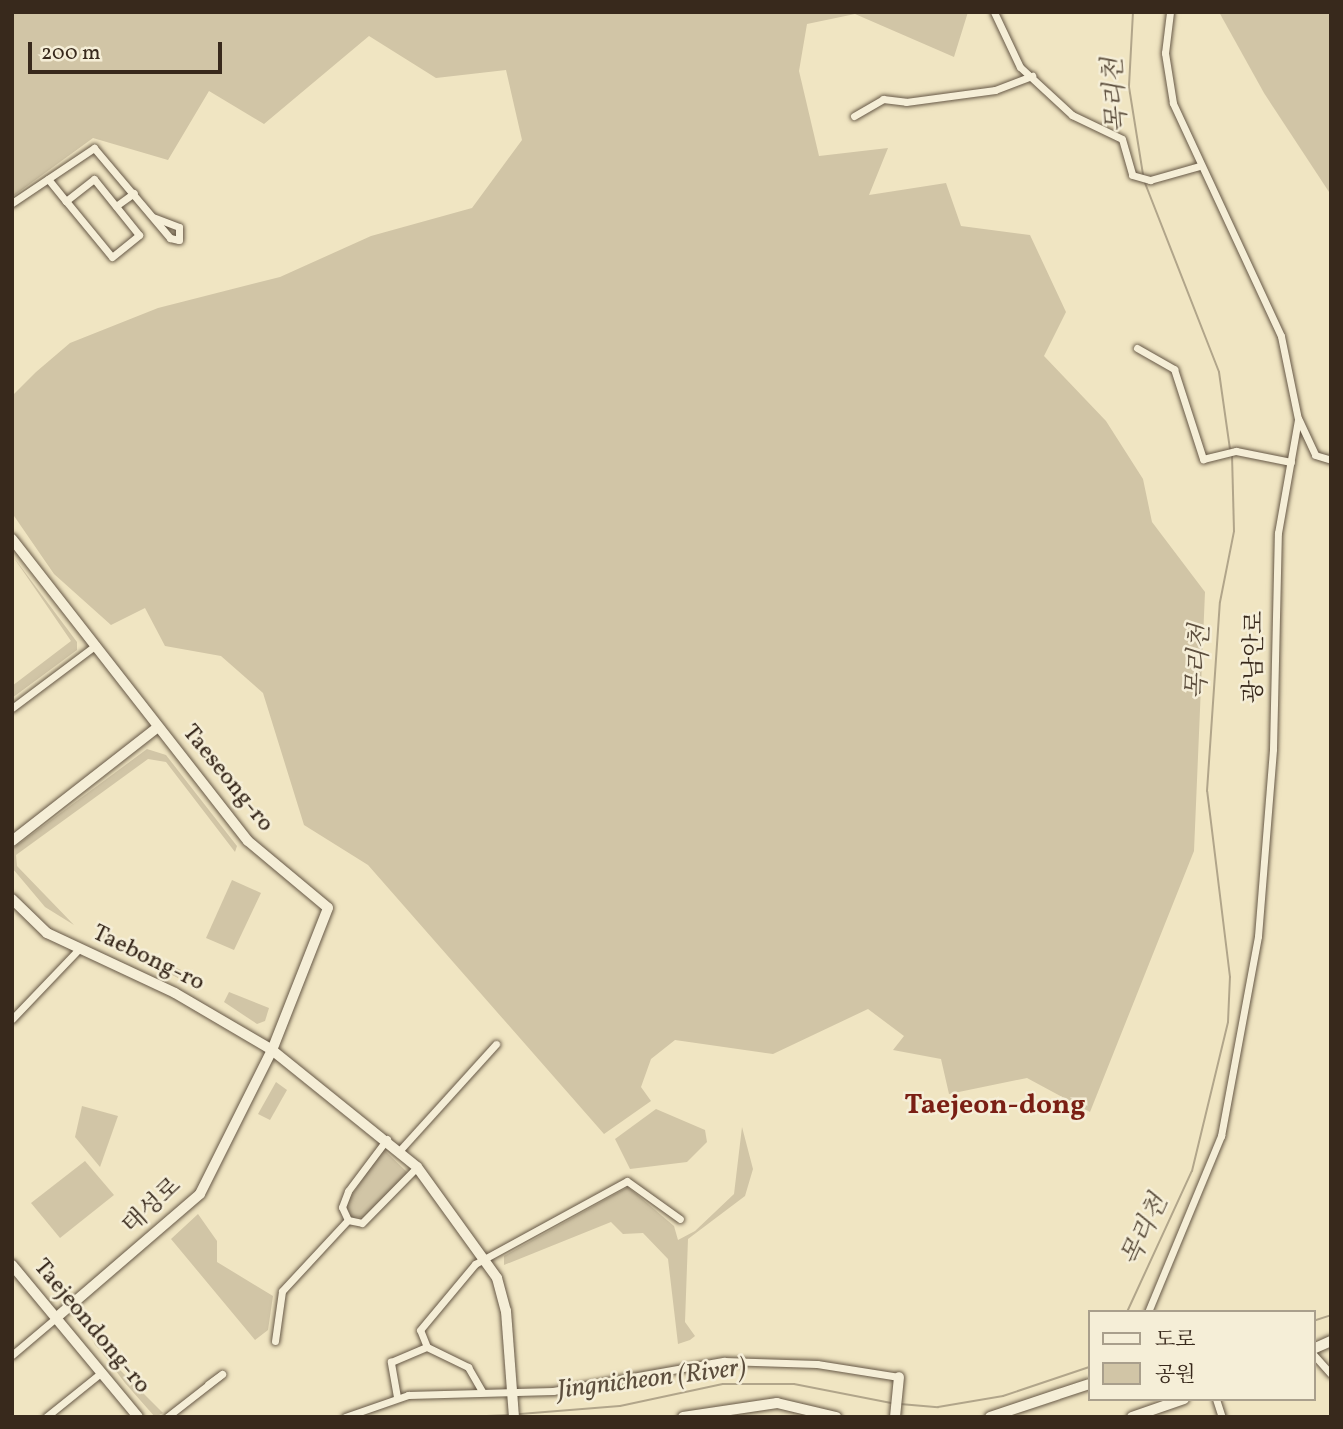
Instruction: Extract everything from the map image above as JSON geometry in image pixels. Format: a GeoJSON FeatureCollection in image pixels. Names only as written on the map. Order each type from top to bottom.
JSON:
{"type":"FeatureCollection","features":[{"type":"Feature","properties":{"kind":"street"},"geometry":{"type":"LineString","coordinates":[[994,12],[1010,53],[1031,76],[1072,115],[1122,139],[1136,178],[1150,180],[1199,166]]}},
{"type":"Feature","properties":{"kind":"street","name":"광남안로"},"geometry":{"type":"LineString","coordinates":[[1149,1310],[1221,1136],[1258,936],[1273,749],[1278,533],[1298,419],[1281,336],[1199,166],[1168,87],[1170,12]]}},
{"type":"Feature","properties":{"kind":"street"},"geometry":{"type":"LineString","coordinates":[[854,116],[883,99],[906,102],[995,90],[1031,76]]}},
{"type":"Feature","properties":{"kind":"street"},"geometry":{"type":"LineString","coordinates":[[12,204],[94,148],[155,218]]}},
{"type":"Feature","properties":{"kind":"street"},"geometry":{"type":"LineString","coordinates":[[48,179],[66,201],[112,257],[139,235],[94,179],[66,201]]}},
{"type":"Feature","properties":{"kind":"street"},"geometry":{"type":"LineString","coordinates":[[116,206],[134,192]]}},
{"type":"Feature","properties":{"kind":"street"},"geometry":{"type":"LineString","coordinates":[[1137,348],[1174,369],[1203,459],[1222,451],[1254,453],[1291,462]]}},
{"type":"Feature","properties":{"kind":"street"},"geometry":{"type":"LineString","coordinates":[[1298,419],[1315,455],[1331,460]]}},
{"type":"Feature","properties":{"kind":"street","name":"Taeseong-ro"},"geometry":{"type":"LineString","coordinates":[[12,539],[257,851],[328,908],[272,1050]]}},
{"type":"Feature","properties":{"kind":"street"},"geometry":{"type":"LineString","coordinates":[[12,708],[97,644]]}},
{"type":"Feature","properties":{"kind":"street"},"geometry":{"type":"LineString","coordinates":[[12,841],[158,727]]}},
{"type":"Feature","properties":{"kind":"street","name":"Taebong-ro"},"geometry":{"type":"LineString","coordinates":[[12,899],[40,928],[175,993],[272,1050],[387,1139],[417,1167],[488,1258],[506,1311],[509,1394],[514,1417]]}},
{"type":"Feature","properties":{"kind":"street"},"geometry":{"type":"LineString","coordinates":[[12,1018],[79,948]]}},
{"type":"Feature","properties":{"kind":"street"},"geometry":{"type":"LineString","coordinates":[[400,1150],[496,1044]]}},
{"type":"Feature","properties":{"kind":"street","name":"태성로"},"geometry":{"type":"LineString","coordinates":[[12,1355],[195,1200],[272,1050]]}},
{"type":"Feature","properties":{"kind":"street"},"geometry":{"type":"LineString","coordinates":[[348,1220],[342,1207],[348,1191],[387,1139]]}},
{"type":"Feature","properties":{"kind":"street"},"geometry":{"type":"LineString","coordinates":[[348,1220],[362,1223],[417,1167]]}},
{"type":"Feature","properties":{"kind":"street"},"geometry":{"type":"LineString","coordinates":[[482,1391],[468,1367],[427,1347],[420,1330],[475,1264],[627,1181],[680,1219]]}},
{"type":"Feature","properties":{"kind":"street"},"geometry":{"type":"LineString","coordinates":[[275,1341],[282,1291],[348,1220]]}},
{"type":"Feature","properties":{"kind":"street","name":"Taejeondong-ro"},"geometry":{"type":"LineString","coordinates":[[13,1268],[57,1317],[138,1417]]}},
{"type":"Feature","properties":{"kind":"street"},"geometry":{"type":"LineString","coordinates":[[1315,1348],[1331,1340]]}},
{"type":"Feature","properties":{"kind":"street"},"geometry":{"type":"LineString","coordinates":[[397,1397],[391,1362],[427,1347]]}},
{"type":"Feature","properties":{"kind":"street"},"geometry":{"type":"LineString","coordinates":[[1315,1356],[1331,1374]]}},
{"type":"Feature","properties":{"kind":"street"},"geometry":{"type":"LineString","coordinates":[[345,1417],[397,1397],[482,1391],[509,1394],[553,1391],[724,1361],[817,1364],[899,1382],[895,1417]]}},
{"type":"Feature","properties":{"kind":"street"},"geometry":{"type":"LineString","coordinates":[[46,1417],[102,1372]]}},
{"type":"Feature","properties":{"kind":"street"},"geometry":{"type":"LineString","coordinates":[[167,1417],[208,1384]]}},
{"type":"Feature","properties":{"kind":"street"},"geometry":{"type":"LineString","coordinates":[[990,1417],[1088,1384]]}},
{"type":"Feature","properties":{"kind":"street"},"geometry":{"type":"LineString","coordinates":[[1132,1417],[1150,1405],[1173,1401]]}},
{"type":"Feature","properties":{"kind":"street"},"geometry":{"type":"LineString","coordinates":[[683,1417],[769,1403],[836,1417]]}},
{"type":"Feature","properties":{"kind":"green space"},"geometry":{"type":"Polygon","coordinates":[[[12,12],[968,12],[954,57],[855,14],[807,24],[799,71],[819,156],[888,148],[869,195],[946,183],[961,226],[1030,235],[1066,312],[1044,356],[1106,421],[1143,479],[1152,522],[1205,592],[1194,851],[1090,1112],[1027,1078],[949,1094],[941,1059],[893,1050],[904,1036],[868,1009],[773,1054],[675,1040],[651,1059],[641,1087],[651,1101],[604,1134],[368,865],[304,825],[263,693],[221,656],[165,646],[145,608],[111,625],[54,574],[12,513],[12,396],[36,372],[70,343],[158,308],[280,277],[371,236],[472,208],[522,140],[506,70],[436,78],[369,36],[264,124],[209,91],[168,160],[93,138],[12,197],[12,12]]]}},
{"type":"Feature","properties":{"kind":"green space"},"geometry":{"type":"Polygon","coordinates":[[[1219,12],[1331,12],[1331,195],[1264,93],[1219,12]]]}},
{"type":"Feature","properties":{"kind":"green space"},"geometry":{"type":"Polygon","coordinates":[[[12,555],[77,642],[77,650],[12,698],[12,686],[71,641],[12,555]]]}},
{"type":"Feature","properties":{"kind":"green space"},"geometry":{"type":"Polygon","coordinates":[[[147,749],[166,755],[237,846],[235,852],[166,762],[148,759],[16,855],[17,866],[74,925],[45,907],[13,869],[12,849],[147,749]]]}},
{"type":"Feature","properties":{"kind":"green space"},"geometry":{"type":"Polygon","coordinates":[[[232,880],[261,893],[234,950],[206,938],[232,880]]]}},
{"type":"Feature","properties":{"kind":"green space"},"geometry":{"type":"Polygon","coordinates":[[[98,932],[181,970],[178,978],[96,936],[98,932]]]}},
{"type":"Feature","properties":{"kind":"green space"},"geometry":{"type":"Polygon","coordinates":[[[229,992],[269,1008],[265,1021],[257,1024],[224,1002],[229,992]]]}},
{"type":"Feature","properties":{"kind":"green space"},"geometry":{"type":"Polygon","coordinates":[[[276,1082],[287,1090],[270,1120],[258,1114],[276,1082]]]}},
{"type":"Feature","properties":{"kind":"green space"},"geometry":{"type":"Polygon","coordinates":[[[82,1106],[118,1116],[100,1167],[75,1137],[82,1106]]]}},
{"type":"Feature","properties":{"kind":"green space"},"geometry":{"type":"Polygon","coordinates":[[[656,1109],[705,1130],[707,1142],[687,1162],[630,1169],[615,1139],[656,1109]]]}},
{"type":"Feature","properties":{"kind":"green space"},"geometry":{"type":"Polygon","coordinates":[[[742,1127],[753,1169],[745,1196],[688,1239],[685,1322],[695,1336],[690,1340],[678,1344],[668,1259],[643,1233],[623,1234],[611,1222],[504,1265],[504,1256],[628,1187],[674,1226],[678,1240],[695,1231],[734,1194],[742,1127]]]}},
{"type":"Feature","properties":{"kind":"green space"},"geometry":{"type":"Polygon","coordinates":[[[383,1149],[408,1173],[366,1217],[350,1218],[343,1208],[383,1149]]]}},
{"type":"Feature","properties":{"kind":"green space"},"geometry":{"type":"Polygon","coordinates":[[[85,1161],[114,1195],[60,1238],[31,1203],[85,1161]]]}},
{"type":"Feature","properties":{"kind":"green space"},"geometry":{"type":"Polygon","coordinates":[[[198,1214],[217,1241],[217,1262],[273,1296],[268,1330],[255,1340],[171,1239],[198,1214]]]}},
{"type":"Feature","properties":{"kind":"green space"},"geometry":{"type":"Polygon","coordinates":[[[82,1314],[94,1341],[78,1321],[82,1314]]]}},
{"type":"Feature","properties":{"kind":"green space"},"geometry":{"type":"Polygon","coordinates":[[[100,1350],[163,1413],[155,1417],[100,1350]]]}},
{"type":"Feature","properties":{"kind":"waterway","name":"목리천"},"geometry":{"type":"LineString","coordinates":[[1133,12],[1129,87],[1143,174]]}},
{"type":"Feature","properties":{"kind":"waterway","name":"목리천"},"geometry":{"type":"LineString","coordinates":[[1145,183],[1219,372],[1230,449]]}},
{"type":"Feature","properties":{"kind":"waterway","name":"목리천"},"geometry":{"type":"LineString","coordinates":[[1128,1310],[1192,1171],[1228,1022],[1230,977],[1207,791],[1220,602],[1234,531],[1232,454]]}},
{"type":"Feature","properties":{"kind":"waterway","name":"Jingnicheon (River)"},"geometry":{"type":"LineString","coordinates":[[1315,1320],[1331,1315]]}},
{"type":"Feature","properties":{"kind":"waterway","name":"Jingnicheon (River)"},"geometry":{"type":"LineString","coordinates":[[900,1404],[938,1407],[1003,1396],[1088,1367]]}},
{"type":"Feature","properties":{"kind":"waterway","name":"Jingnicheon (River)"},"geometry":{"type":"LineString","coordinates":[[520,1414],[620,1406],[723,1384],[794,1384],[891,1403]]}},
{"type":"Feature","properties":{"kind":"waterway","name":"Jingnicheon (River)"},"geometry":{"type":"LineString","coordinates":[[463,1417],[511,1415]]}},
{"type":"Feature","properties":{"kind":"district","name":"Taejeon-dong"},"geometry":{"type":"Point","coordinates":[995,1106]}}]}
